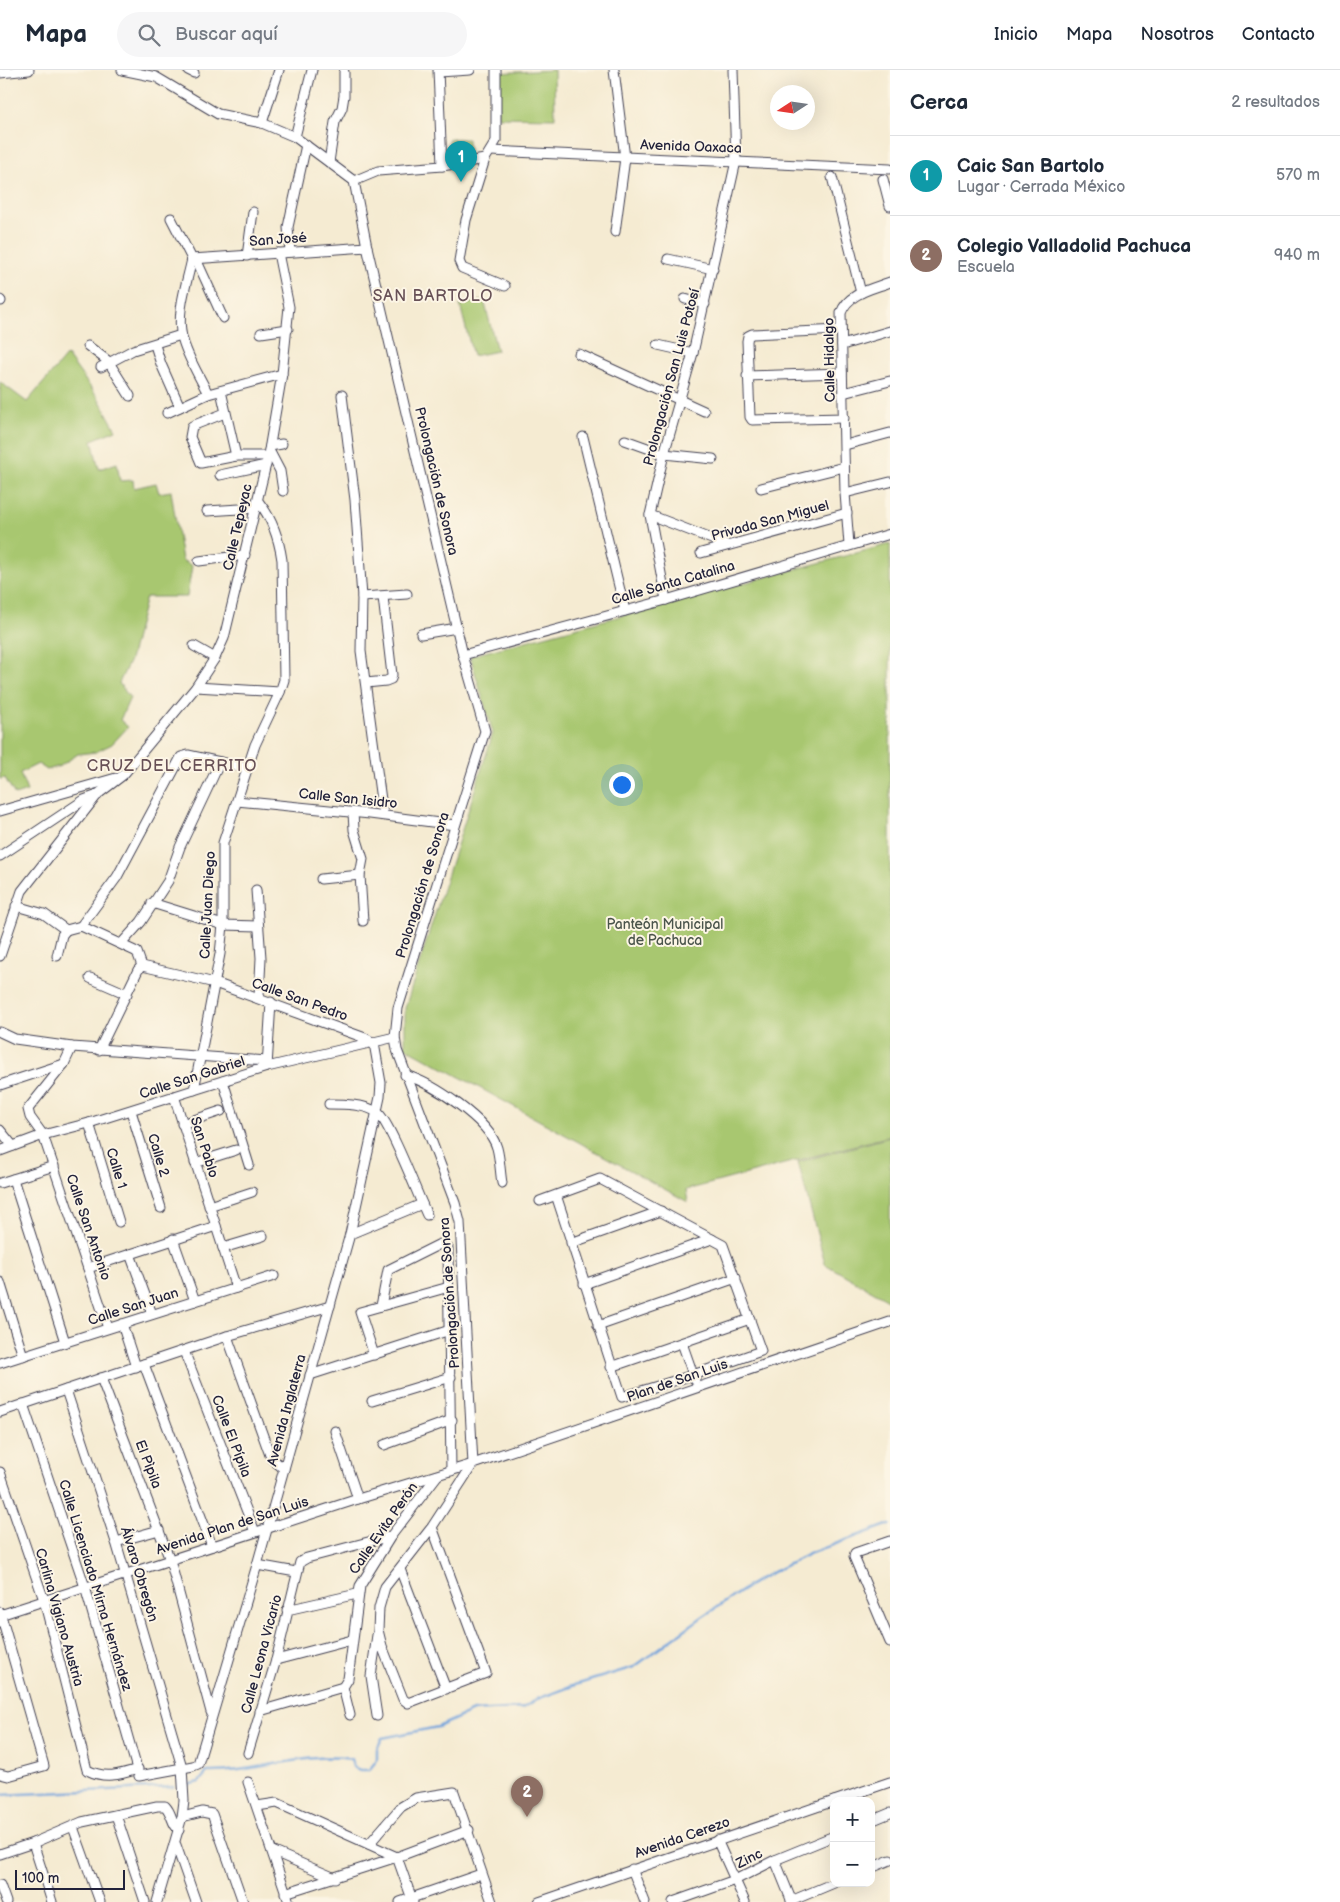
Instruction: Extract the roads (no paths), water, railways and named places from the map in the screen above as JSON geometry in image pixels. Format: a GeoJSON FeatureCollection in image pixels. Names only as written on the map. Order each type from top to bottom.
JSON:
{"type":"FeatureCollection","features":[{"type":"Feature","properties":{"kind":"street"},"geometry":{"type":"LineString","coordinates":[[0,73],[29,70]]}},
{"type":"Feature","properties":{"kind":"street"},"geometry":{"type":"LineString","coordinates":[[122,70],[156,74],[218,114],[262,123],[300,141],[354,181],[378,171],[442,166],[485,159]]}},
{"type":"Feature","properties":{"kind":"street"},"geometry":{"type":"LineString","coordinates":[[262,123],[280,70]]}},
{"type":"Feature","properties":{"kind":"street","name":"Calle Tepeyac"},"geometry":{"type":"LineString","coordinates":[[0,956],[22,891],[98,794],[123,775],[196,687],[215,658],[224,638],[268,454],[282,374],[289,307],[285,252],[312,70]]}},
{"type":"Feature","properties":{"kind":"street"},"geometry":{"type":"LineString","coordinates":[[442,166],[438,71],[470,70]]}},
{"type":"Feature","properties":{"kind":"street"},"geometry":{"type":"LineString","coordinates":[[496,70],[496,141],[485,159],[466,220],[459,261],[462,268],[505,286]]}},
{"type":"Feature","properties":{"kind":"street"},"geometry":{"type":"LineString","coordinates":[[614,70],[625,158],[615,232]]}},
{"type":"Feature","properties":{"kind":"street","name":"Prolongación San Luis Potosí"},"geometry":{"type":"LineString","coordinates":[[666,600],[650,515],[664,454],[693,354],[736,161],[733,70]]}},
{"type":"Feature","properties":{"kind":"street"},"geometry":{"type":"LineString","coordinates":[[329,162],[334,122],[342,108],[344,72]]}},
{"type":"Feature","properties":{"kind":"street","name":"Avenida Oaxaca"},"geometry":{"type":"LineString","coordinates":[[491,151],[890,169]]}},
{"type":"Feature","properties":{"kind":"street"},"geometry":{"type":"LineString","coordinates":[[832,177],[861,293]]}},
{"type":"Feature","properties":{"kind":"street"},"geometry":{"type":"LineString","coordinates":[[883,179],[890,206]]}},
{"type":"Feature","properties":{"kind":"street","name":"Prolongación de Sonora"},"geometry":{"type":"LineString","coordinates":[[354,181],[367,247],[463,655],[485,731],[398,1008],[395,1037],[405,1075],[455,1203],[460,1222],[473,1464]]}},
{"type":"Feature","properties":{"kind":"street"},"geometry":{"type":"LineString","coordinates":[[247,256],[253,212]]}},
{"type":"Feature","properties":{"kind":"street"},"geometry":{"type":"LineString","coordinates":[[171,218],[223,318]]}},
{"type":"Feature","properties":{"kind":"street","name":"San José"},"geometry":{"type":"LineString","coordinates":[[194,259],[367,247]]}},
{"type":"Feature","properties":{"kind":"street"},"geometry":{"type":"LineString","coordinates":[[668,258],[713,270]]}},
{"type":"Feature","properties":{"kind":"street"},"geometry":{"type":"LineString","coordinates":[[194,259],[182,304],[181,335],[189,358],[195,366],[208,394]]}},
{"type":"Feature","properties":{"kind":"street","name":"Calle Hidalgo"},"geometry":{"type":"LineString","coordinates":[[849,545],[844,467],[841,313],[844,305],[861,293],[890,282]]}},
{"type":"Feature","properties":{"kind":"street"},"geometry":{"type":"LineString","coordinates":[[685,299],[705,304]]}},
{"type":"Feature","properties":{"kind":"street"},"geometry":{"type":"LineString","coordinates":[[261,332],[288,329]]}},
{"type":"Feature","properties":{"kind":"street"},"geometry":{"type":"LineString","coordinates":[[841,330],[752,334],[748,336],[747,376],[750,417],[752,420],[844,418]]}},
{"type":"Feature","properties":{"kind":"street"},"geometry":{"type":"LineString","coordinates":[[842,345],[890,331]]}},
{"type":"Feature","properties":{"kind":"street"},"geometry":{"type":"LineString","coordinates":[[105,364],[181,335]]}},
{"type":"Feature","properties":{"kind":"street"},"geometry":{"type":"LineString","coordinates":[[155,344],[161,364],[180,407]]}},
{"type":"Feature","properties":{"kind":"street"},"geometry":{"type":"LineString","coordinates":[[658,345],[693,354]]}},
{"type":"Feature","properties":{"kind":"street"},"geometry":{"type":"LineString","coordinates":[[88,346],[130,396]]}},
{"type":"Feature","properties":{"kind":"street"},"geometry":{"type":"LineString","coordinates":[[579,354],[704,411]]}},
{"type":"Feature","properties":{"kind":"street"},"geometry":{"type":"LineString","coordinates":[[747,376],[842,373]]}},
{"type":"Feature","properties":{"kind":"street"},"geometry":{"type":"LineString","coordinates":[[167,413],[208,394],[282,374]]}},
{"type":"Feature","properties":{"kind":"street"},"geometry":{"type":"LineString","coordinates":[[843,393],[890,381]]}},
{"type":"Feature","properties":{"kind":"street"},"geometry":{"type":"LineString","coordinates":[[221,391],[236,456]]}},
{"type":"Feature","properties":{"kind":"street"},"geometry":{"type":"LineString","coordinates":[[342,395],[355,500],[362,597],[360,627],[377,815]]}},
{"type":"Feature","properties":{"kind":"street"},"geometry":{"type":"LineString","coordinates":[[225,413],[192,426],[190,437],[201,463],[236,456],[268,454]]}},
{"type":"Feature","properties":{"kind":"street"},"geometry":{"type":"LineString","coordinates":[[844,445],[890,433]]}},
{"type":"Feature","properties":{"kind":"street"},"geometry":{"type":"LineString","coordinates":[[583,437],[625,611]]}},
{"type":"Feature","properties":{"kind":"street"},"geometry":{"type":"LineString","coordinates":[[625,440],[664,454],[713,459]]}},
{"type":"Feature","properties":{"kind":"street"},"geometry":{"type":"LineString","coordinates":[[220,475],[268,454],[282,444]]}},
{"type":"Feature","properties":{"kind":"street"},"geometry":{"type":"LineString","coordinates":[[268,454],[280,471],[283,491]]}},
{"type":"Feature","properties":{"kind":"street"},"geometry":{"type":"LineString","coordinates":[[761,488],[844,467]]}},
{"type":"Feature","properties":{"kind":"street"},"geometry":{"type":"LineString","coordinates":[[845,494],[890,482]]}},
{"type":"Feature","properties":{"kind":"street"},"geometry":{"type":"LineString","coordinates":[[207,511],[257,504]]}},
{"type":"Feature","properties":{"kind":"street","name":"Calle Juan Diego"},"geometry":{"type":"LineString","coordinates":[[194,1090],[215,983],[222,926],[223,844],[255,745],[284,680],[282,560],[280,546],[265,511],[257,504]]}},
{"type":"Feature","properties":{"kind":"street","name":"Privada San Miguel"},"geometry":{"type":"LineString","coordinates":[[701,553],[847,513]]}},
{"type":"Feature","properties":{"kind":"street"},"geometry":{"type":"LineString","coordinates":[[650,515],[727,545]]}},
{"type":"Feature","properties":{"kind":"street","name":"Calle Santa Catalina"},"geometry":{"type":"LineString","coordinates":[[463,655],[666,600],[890,534]]}},
{"type":"Feature","properties":{"kind":"street"},"geometry":{"type":"LineString","coordinates":[[199,561],[245,555]]}},
{"type":"Feature","properties":{"kind":"street"},"geometry":{"type":"LineString","coordinates":[[362,597],[407,594]]}},
{"type":"Feature","properties":{"kind":"street"},"geometry":{"type":"LineString","coordinates":[[366,682],[386,682],[391,678],[383,597]]}},
{"type":"Feature","properties":{"kind":"street"},"geometry":{"type":"LineString","coordinates":[[421,634],[457,628]]}},
{"type":"Feature","properties":{"kind":"street"},"geometry":{"type":"LineString","coordinates":[[194,646],[215,658]]}},
{"type":"Feature","properties":{"kind":"street"},"geometry":{"type":"LineString","coordinates":[[196,687],[280,692]]}},
{"type":"Feature","properties":{"kind":"street"},"geometry":{"type":"LineString","coordinates":[[81,926],[117,877],[181,757],[188,755],[248,768]]}},
{"type":"Feature","properties":{"kind":"street"},"geometry":{"type":"LineString","coordinates":[[122,943],[141,922],[168,881],[180,847],[220,762]]}},
{"type":"Feature","properties":{"kind":"street"},"geometry":{"type":"LineString","coordinates":[[0,811],[123,775]]}},
{"type":"Feature","properties":{"kind":"street"},"geometry":{"type":"LineString","coordinates":[[0,856],[84,800],[98,794]]}},
{"type":"Feature","properties":{"kind":"street","name":"Calle San Isidro"},"geometry":{"type":"LineString","coordinates":[[237,801],[353,812],[455,825]]}},
{"type":"Feature","properties":{"kind":"street"},"geometry":{"type":"LineString","coordinates":[[353,812],[354,830],[363,859],[360,875],[362,921]]}},
{"type":"Feature","properties":{"kind":"street"},"geometry":{"type":"LineString","coordinates":[[321,879],[360,875]]}},
{"type":"Feature","properties":{"kind":"street"},"geometry":{"type":"LineString","coordinates":[[256,890],[261,958],[259,998]]}},
{"type":"Feature","properties":{"kind":"street"},"geometry":{"type":"LineString","coordinates":[[152,903],[222,926],[258,926]]}},
{"type":"Feature","properties":{"kind":"street"},"geometry":{"type":"LineString","coordinates":[[16,906],[44,914],[66,930]]}},
{"type":"Feature","properties":{"kind":"street"},"geometry":{"type":"LineString","coordinates":[[56,956],[62,935],[66,930],[81,926],[122,943],[137,952],[142,966],[138,970],[99,1050]]}},
{"type":"Feature","properties":{"kind":"street","name":"Calle San Pedro"},"geometry":{"type":"LineString","coordinates":[[142,966],[215,983],[271,1002],[374,1043]]}},
{"type":"Feature","properties":{"kind":"street"},"geometry":{"type":"LineString","coordinates":[[90,978],[127,994]]}},
{"type":"Feature","properties":{"kind":"street"},"geometry":{"type":"LineString","coordinates":[[0,1032],[15,1039],[72,1047],[202,1056],[267,1064],[271,1002]]}},
{"type":"Feature","properties":{"kind":"street","name":"Calle San Gabriel"},"geometry":{"type":"LineString","coordinates":[[0,1151],[43,1135],[131,1111],[223,1081],[267,1064],[374,1043],[395,1037]]}},
{"type":"Feature","properties":{"kind":"street","name":"Avenida Inglaterra"},"geometry":{"type":"LineString","coordinates":[[182,1767],[198,1764],[257,1565],[350,1234],[378,1113],[381,1083],[374,1043]]}},
{"type":"Feature","properties":{"kind":"street"},"geometry":{"type":"LineString","coordinates":[[0,1085],[64,1064],[72,1047]]}},
{"type":"Feature","properties":{"kind":"street","name":"Calle San Antonio"},"geometry":{"type":"LineString","coordinates":[[64,1064],[28,1110],[30,1117],[43,1135],[108,1328]]}},
{"type":"Feature","properties":{"kind":"street"},"geometry":{"type":"LineString","coordinates":[[405,1075],[416,1078],[460,1106],[488,1131],[497,1147],[502,1183]]}},
{"type":"Feature","properties":{"kind":"street"},"geometry":{"type":"LineString","coordinates":[[223,1081],[249,1165]]}},
{"type":"Feature","properties":{"kind":"street","name":"San Pablo"},"geometry":{"type":"LineString","coordinates":[[174,1096],[236,1288]]}},
{"type":"Feature","properties":{"kind":"street"},"geometry":{"type":"LineString","coordinates":[[329,1104],[348,1104],[378,1113],[387,1127],[427,1215]]}},
{"type":"Feature","properties":{"kind":"street"},"geometry":{"type":"LineString","coordinates":[[182,1124],[221,1110]]}},
{"type":"Feature","properties":{"kind":"street","name":"Calle 2"},"geometry":{"type":"LineString","coordinates":[[131,1111],[161,1208]]}},
{"type":"Feature","properties":{"kind":"street","name":"Calle 1"},"geometry":{"type":"LineString","coordinates":[[89,1123],[119,1222]]}},
{"type":"Feature","properties":{"kind":"street"},"geometry":{"type":"LineString","coordinates":[[0,1130],[13,1146]]}},
{"type":"Feature","properties":{"kind":"street"},"geometry":{"type":"LineString","coordinates":[[196,1164],[236,1150]]}},
{"type":"Feature","properties":{"kind":"street"},"geometry":{"type":"LineString","coordinates":[[0,1183],[54,1166]]}},
{"type":"Feature","properties":{"kind":"street"},"geometry":{"type":"LineString","coordinates":[[12,1179],[65,1342]]}},
{"type":"Feature","properties":{"kind":"street"},"geometry":{"type":"LineString","coordinates":[[540,1201],[556,1195],[600,1179],[723,1245],[761,1351],[622,1397],[556,1195]]}},
{"type":"Feature","properties":{"kind":"street"},"geometry":{"type":"LineString","coordinates":[[209,1206],[252,1192]]}},
{"type":"Feature","properties":{"kind":"street"},"geometry":{"type":"LineString","coordinates":[[350,1234],[422,1204]]}},
{"type":"Feature","properties":{"kind":"street"},"geometry":{"type":"LineString","coordinates":[[571,1243],[661,1211]]}},
{"type":"Feature","properties":{"kind":"street"},"geometry":{"type":"LineString","coordinates":[[88,1268],[216,1226]]}},
{"type":"Feature","properties":{"kind":"street"},"geometry":{"type":"LineString","coordinates":[[223,1248],[263,1236]]}},
{"type":"Feature","properties":{"kind":"street"},"geometry":{"type":"LineString","coordinates":[[174,1239],[195,1301]]}},
{"type":"Feature","properties":{"kind":"street"},"geometry":{"type":"LineString","coordinates":[[584,1284],[712,1239]]}},
{"type":"Feature","properties":{"kind":"street"},"geometry":{"type":"LineString","coordinates":[[381,1306],[388,1270],[440,1244],[448,1248],[452,1420],[451,1471]]}},
{"type":"Feature","properties":{"kind":"street"},"geometry":{"type":"LineString","coordinates":[[130,1254],[152,1314]]}},
{"type":"Feature","properties":{"kind":"street","name":"Calle San Juan"},"geometry":{"type":"LineString","coordinates":[[0,1363],[274,1276]]}},
{"type":"Feature","properties":{"kind":"street"},"geometry":{"type":"LineString","coordinates":[[598,1326],[736,1278]]}},
{"type":"Feature","properties":{"kind":"street"},"geometry":{"type":"LineString","coordinates":[[0,1282],[23,1356]]}},
{"type":"Feature","properties":{"kind":"street"},"geometry":{"type":"LineString","coordinates":[[374,1355],[360,1312],[448,1287]]}},
{"type":"Feature","properties":{"kind":"street"},"geometry":{"type":"LineString","coordinates":[[0,1412],[227,1336],[330,1306]]}},
{"type":"Feature","properties":{"kind":"street"},"geometry":{"type":"LineString","coordinates":[[611,1367],[750,1319]]}},
{"type":"Feature","properties":{"kind":"street","name":"Plan de San Luis"},"geometry":{"type":"LineString","coordinates":[[473,1464],[890,1322]]}},
{"type":"Feature","properties":{"kind":"street"},"geometry":{"type":"LineString","coordinates":[[122,1324],[212,1546]]}},
{"type":"Feature","properties":{"kind":"street"},"geometry":{"type":"LineString","coordinates":[[310,1375],[450,1330]]}},
{"type":"Feature","properties":{"kind":"street"},"geometry":{"type":"LineString","coordinates":[[227,1336],[272,1458],[284,1469]]}},
{"type":"Feature","properties":{"kind":"street"},"geometry":{"type":"LineString","coordinates":[[682,1342],[698,1387]]}},
{"type":"Feature","properties":{"kind":"street","name":"Calle El Pípila"},"geometry":{"type":"LineString","coordinates":[[184,1351],[254,1532]]}},
{"type":"Feature","properties":{"kind":"street"},"geometry":{"type":"LineString","coordinates":[[372,1401],[451,1377]]}},
{"type":"Feature","properties":{"kind":"street","name":"El Pìpila"},"geometry":{"type":"LineString","coordinates":[[101,1378],[170,1560],[212,1713]]}},
{"type":"Feature","properties":{"kind":"street","name":"Álvaro Obregón"},"geometry":{"type":"LineString","coordinates":[[66,1390],[116,1542],[182,1767],[184,1802],[182,1818],[176,1845],[157,1902]]}},
{"type":"Feature","properties":{"kind":"street","name":"Calle Licenciado Mirna Hernández"},"geometry":{"type":"LineString","coordinates":[[23,1404],[86,1587],[139,1773]]}},
{"type":"Feature","properties":{"kind":"street"},"geometry":{"type":"LineString","coordinates":[[384,1445],[452,1420]]}},
{"type":"Feature","properties":{"kind":"street"},"geometry":{"type":"LineString","coordinates":[[335,1431],[358,1499]]}},
{"type":"Feature","properties":{"kind":"street"},"geometry":{"type":"LineString","coordinates":[[377,1716],[371,1676],[380,1608],[385,1587],[432,1527],[473,1464]]}},
{"type":"Feature","properties":{"kind":"street","name":"Avenida Plan de San Luis"},"geometry":{"type":"LineString","coordinates":[[0,1614],[473,1464]]}},
{"type":"Feature","properties":{"kind":"street","name":"Carlina Vigiano Austria"},"geometry":{"type":"LineString","coordinates":[[0,1472],[44,1600],[87,1770],[98,1775],[115,1776],[139,1773]]}},
{"type":"Feature","properties":{"kind":"street","name":"Calle Evita Perón"},"geometry":{"type":"LineString","coordinates":[[350,1716],[344,1687],[348,1679],[357,1594],[391,1536],[437,1475]]}},
{"type":"Feature","properties":{"kind":"street"},"geometry":{"type":"LineString","coordinates":[[378,1630],[382,1646],[405,1702],[408,1703],[486,1673],[432,1527]]}},
{"type":"Feature","properties":{"kind":"street"},"geometry":{"type":"LineString","coordinates":[[116,1542],[159,1530]]}},
{"type":"Feature","properties":{"kind":"street","name":"Calle Leona Vicario"},"geometry":{"type":"LineString","coordinates":[[248,1753],[276,1660],[296,1572],[300,1562],[307,1558],[391,1536]]}},
{"type":"Feature","properties":{"kind":"street"},"geometry":{"type":"LineString","coordinates":[[890,1541],[855,1553],[854,1557],[890,1642]]}},
{"type":"Feature","properties":{"kind":"street"},"geometry":{"type":"LineString","coordinates":[[257,1565],[296,1572]]}},
{"type":"Feature","properties":{"kind":"street"},"geometry":{"type":"LineString","coordinates":[[400,1569],[446,1689]]}},
{"type":"Feature","properties":{"kind":"street"},"geometry":{"type":"LineString","coordinates":[[287,1610],[357,1594]]}},
{"type":"Feature","properties":{"kind":"street"},"geometry":{"type":"LineString","coordinates":[[0,1614],[44,1766],[8,1776],[0,1774]]}},
{"type":"Feature","properties":{"kind":"street"},"geometry":{"type":"LineString","coordinates":[[276,1660],[352,1640]]}},
{"type":"Feature","properties":{"kind":"street"},"geometry":{"type":"LineString","coordinates":[[260,1711],[344,1687]]}},
{"type":"Feature","properties":{"kind":"street"},"geometry":{"type":"LineString","coordinates":[[139,1773],[182,1767]]}},
{"type":"Feature","properties":{"kind":"street"},"geometry":{"type":"LineString","coordinates":[[248,1782],[288,1902]]}},
{"type":"Feature","properties":{"kind":"street","name":"Avenida Cerezo"},"geometry":{"type":"LineString","coordinates":[[846,1797],[890,1782]]}},
{"type":"Feature","properties":{"kind":"street"},"geometry":{"type":"LineString","coordinates":[[369,1844],[401,1808],[416,1798],[454,1792],[469,1830],[481,1874],[492,1902]]}},
{"type":"Feature","properties":{"kind":"street","name":"Avenida Cerezo"},"geometry":{"type":"LineString","coordinates":[[540,1902],[830,1802]]}},
{"type":"Feature","properties":{"kind":"street"},"geometry":{"type":"LineString","coordinates":[[257,1806],[277,1803],[397,1857],[412,1900]]}},
{"type":"Feature","properties":{"kind":"street"},"geometry":{"type":"LineString","coordinates":[[0,1854],[33,1843],[82,1822],[157,1806],[165,1806],[170,1812],[173,1826],[179,1830]]}},
{"type":"Feature","properties":{"kind":"street"},"geometry":{"type":"LineString","coordinates":[[182,1818],[202,1812],[212,1814],[243,1902]]}},
{"type":"Feature","properties":{"kind":"street"},"geometry":{"type":"LineString","coordinates":[[875,1819],[890,1813]]}},
{"type":"Feature","properties":{"kind":"street"},"geometry":{"type":"LineString","coordinates":[[116,1815],[145,1902]]}},
{"type":"Feature","properties":{"kind":"street"},"geometry":{"type":"LineString","coordinates":[[73,1827],[100,1902]]}},
{"type":"Feature","properties":{"kind":"street"},"geometry":{"type":"LineString","coordinates":[[285,1893],[397,1857],[469,1830]]}},
{"type":"Feature","properties":{"kind":"street","name":"Zinc"},"geometry":{"type":"LineString","coordinates":[[673,1902],[735,1880],[775,1860],[830,1838]]}},
{"type":"Feature","properties":{"kind":"street"},"geometry":{"type":"LineString","coordinates":[[717,1840],[745,1902]]}},
{"type":"Feature","properties":{"kind":"street"},"geometry":{"type":"LineString","coordinates":[[33,1843],[52,1902]]}},
{"type":"Feature","properties":{"kind":"street"},"geometry":{"type":"LineString","coordinates":[[176,1845],[196,1902]]}},
{"type":"Feature","properties":{"kind":"street"},"geometry":{"type":"LineString","coordinates":[[272,1851],[335,1878]]}},
{"type":"Feature","properties":{"kind":"street"},"geometry":{"type":"LineString","coordinates":[[775,1860],[792,1901],[830,1885]]}},
{"type":"Feature","properties":{"kind":"street"},"geometry":{"type":"LineString","coordinates":[[875,1866],[890,1860]]}},
{"type":"Feature","properties":{"kind":"street"},"geometry":{"type":"LineString","coordinates":[[632,1869],[645,1902]]}},
{"type":"Feature","properties":{"kind":"street"},"geometry":{"type":"LineString","coordinates":[[400,1902],[412,1900],[481,1874]]}},
{"type":"Feature","properties":{"kind":"street"},"geometry":{"type":"LineString","coordinates":[[0,1885],[6,1902]]}},
{"type":"Feature","properties":{"kind":"waterway"},"geometry":{"type":"LineString","coordinates":[[187,1785],[199,1782],[207,1772],[243,1769],[315,1758],[351,1759],[353,1767],[360,1770],[369,1770],[377,1760],[377,1749],[382,1738],[438,1727],[473,1711],[523,1708],[537,1699],[634,1667],[702,1617],[761,1578],[811,1553],[890,1524]]}},
{"type":"Feature","properties":{"kind":"waterway"},"geometry":{"type":"LineString","coordinates":[[0,1795],[173,1787]]}},
{"type":"Feature","properties":{"kind":"place","name":"Caic San Bartolo"},"geometry":{"type":"Point","coordinates":[461,182]}},
{"type":"Feature","properties":{"kind":"place","name":"Colegio Valladolid Pachuca"},"geometry":{"type":"Point","coordinates":[527,1817]}},
{"type":"Feature","properties":{"kind":"district","name":"SAN BARTOLO"},"geometry":{"type":"Point","coordinates":[433,295]}},
{"type":"Feature","properties":{"kind":"district","name":"CRUZ DEL CERRITO"},"geometry":{"type":"Point","coordinates":[172,765]}},
{"type":"Feature","properties":{"kind":"park label","name":"Panteón Municipal de Pachuca"},"geometry":{"type":"Point","coordinates":[665,932]}}]}
